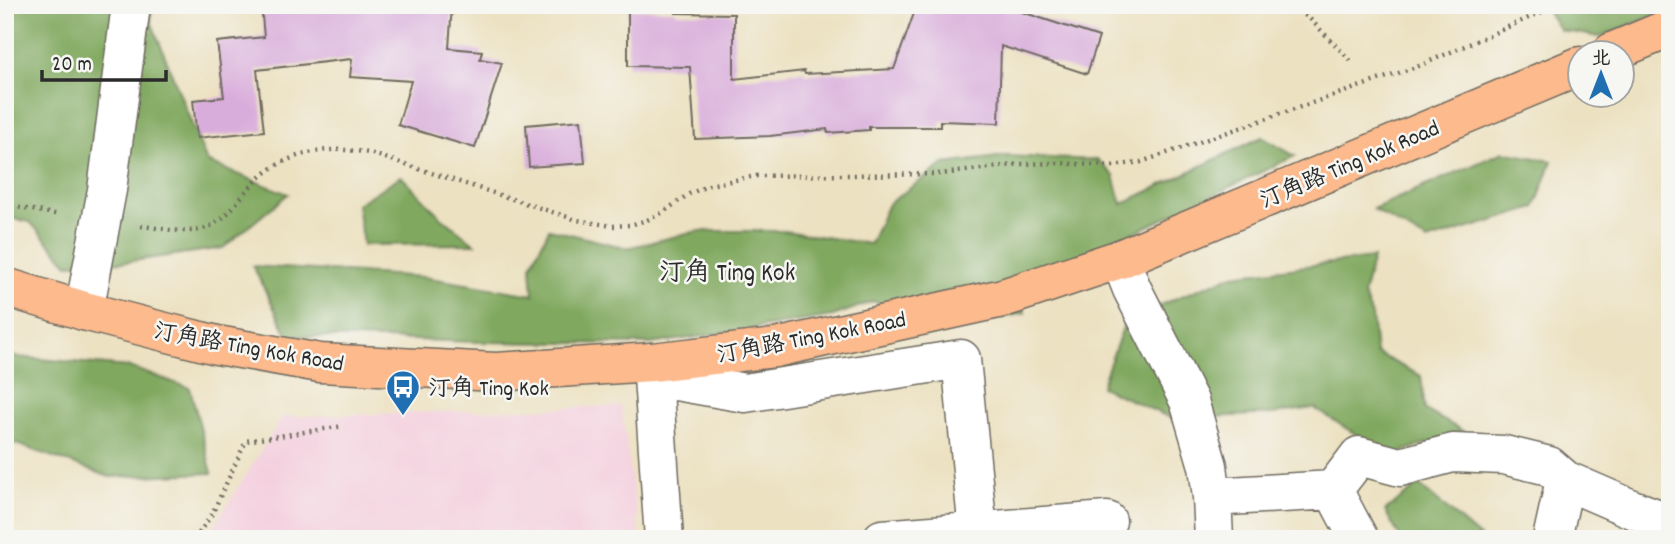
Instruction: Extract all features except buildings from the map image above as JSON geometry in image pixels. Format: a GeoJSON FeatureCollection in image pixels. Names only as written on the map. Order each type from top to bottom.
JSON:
{"type":"FeatureCollection","features":[{"type":"Feature","properties":{"kind":"main road"},"geometry":{"type":"LineString","coordinates":[[1636,42],[1670,28]]}},
{"type":"Feature","properties":{"kind":"main road","name":"汀角路 Ting Kok Road"},"geometry":{"type":"LineString","coordinates":[[5,287],[83,311],[217,345],[320,363],[496,372],[652,370],[775,348],[1003,298],[1120,259],[1566,72]]}},
{"type":"Feature","properties":{"kind":"street"},"geometry":{"type":"LineString","coordinates":[[83,311],[107,190],[131,5]]}},
{"type":"Feature","properties":{"kind":"street"},"geometry":{"type":"LineString","coordinates":[[1120,259],[1132,289],[1189,401],[1208,466],[1214,539]]}},
{"type":"Feature","properties":{"kind":"street"},"geometry":{"type":"LineString","coordinates":[[664,539],[652,370],[745,393],[961,359],[978,532]]}},
{"type":"Feature","properties":{"kind":"street"},"geometry":{"type":"LineString","coordinates":[[1212,497],[1332,490],[1359,456],[1400,467],[1453,453],[1504,455],[1549,466],[1565,480],[1668,527]]}},
{"type":"Feature","properties":{"kind":"street"},"geometry":{"type":"LineString","coordinates":[[1552,539],[1565,480]]}},
{"type":"Feature","properties":{"kind":"street"},"geometry":{"type":"LineString","coordinates":[[1332,490],[1359,539]]}},
{"type":"Feature","properties":{"kind":"street"},"geometry":{"type":"LineString","coordinates":[[882,539],[1107,521]]}},
{"type":"Feature","properties":{"kind":"path"},"geometry":{"type":"LineString","coordinates":[[1286,5],[1308,17],[1352,62]]}},
{"type":"Feature","properties":{"kind":"path"},"geometry":{"type":"LineString","coordinates":[[5,205],[101,221],[186,230],[204,228],[230,211],[254,183],[273,167],[307,152],[325,149],[373,154],[578,220],[612,226],[647,220],[709,185],[756,176],[942,174],[1021,164],[1129,165],[1419,66],[1558,5]]}},
{"type":"Feature","properties":{"kind":"path"},"geometry":{"type":"LineString","coordinates":[[195,539],[212,514],[246,442],[344,426]]}},
{"type":"Feature","properties":{"kind":"shaded area"},"geometry":{"type":"Polygon","coordinates":[[[621,406],[640,539],[206,539],[282,417],[621,406]]]}},
{"type":"Feature","properties":{"kind":"green space"},"geometry":{"type":"Polygon","coordinates":[[[5,5],[151,5],[151,21],[207,162],[288,194],[223,248],[125,262],[68,264],[30,222],[5,217],[5,5]]]}},
{"type":"Feature","properties":{"kind":"green space"},"geometry":{"type":"Polygon","coordinates":[[[1543,5],[1669,5],[1655,15],[1599,37],[1560,30],[1543,5]]]}},
{"type":"Feature","properties":{"kind":"green space"},"geometry":{"type":"Polygon","coordinates":[[[1262,137],[1295,156],[1100,249],[1020,277],[1025,313],[939,331],[874,301],[833,316],[651,344],[288,336],[253,266],[423,277],[533,295],[531,266],[549,229],[627,248],[698,231],[785,231],[870,244],[888,204],[944,164],[1006,156],[1098,160],[1114,176],[1122,204],[1262,137]]]}},
{"type":"Feature","properties":{"kind":"green space"},"geometry":{"type":"Polygon","coordinates":[[[1503,152],[1552,161],[1535,208],[1427,241],[1373,209],[1503,152]]]}},
{"type":"Feature","properties":{"kind":"green space"},"geometry":{"type":"Polygon","coordinates":[[[401,176],[440,216],[475,244],[363,245],[357,204],[401,176]]]}},
{"type":"Feature","properties":{"kind":"green space"},"geometry":{"type":"Polygon","coordinates":[[[1373,258],[1363,294],[1372,316],[1376,353],[1421,376],[1425,410],[1463,431],[1390,456],[1314,408],[1272,414],[1173,419],[1101,387],[1125,322],[1167,302],[1233,275],[1373,258]]]}},
{"type":"Feature","properties":{"kind":"green space"},"geometry":{"type":"Polygon","coordinates":[[[5,356],[129,367],[190,388],[212,473],[110,477],[5,440],[5,356]]]}},
{"type":"Feature","properties":{"kind":"green space"},"geometry":{"type":"Polygon","coordinates":[[[1419,485],[1482,539],[1401,539],[1385,511],[1419,485]]]}},
{"type":"Feature","properties":{"kind":"place","name":"汀角 Ting Kok"},"geometry":{"type":"Point","coordinates":[403,417]}},
{"type":"Feature","properties":{"kind":"district","name":"汀角 Ting Kok"},"geometry":{"type":"Point","coordinates":[727,271]}}]}
